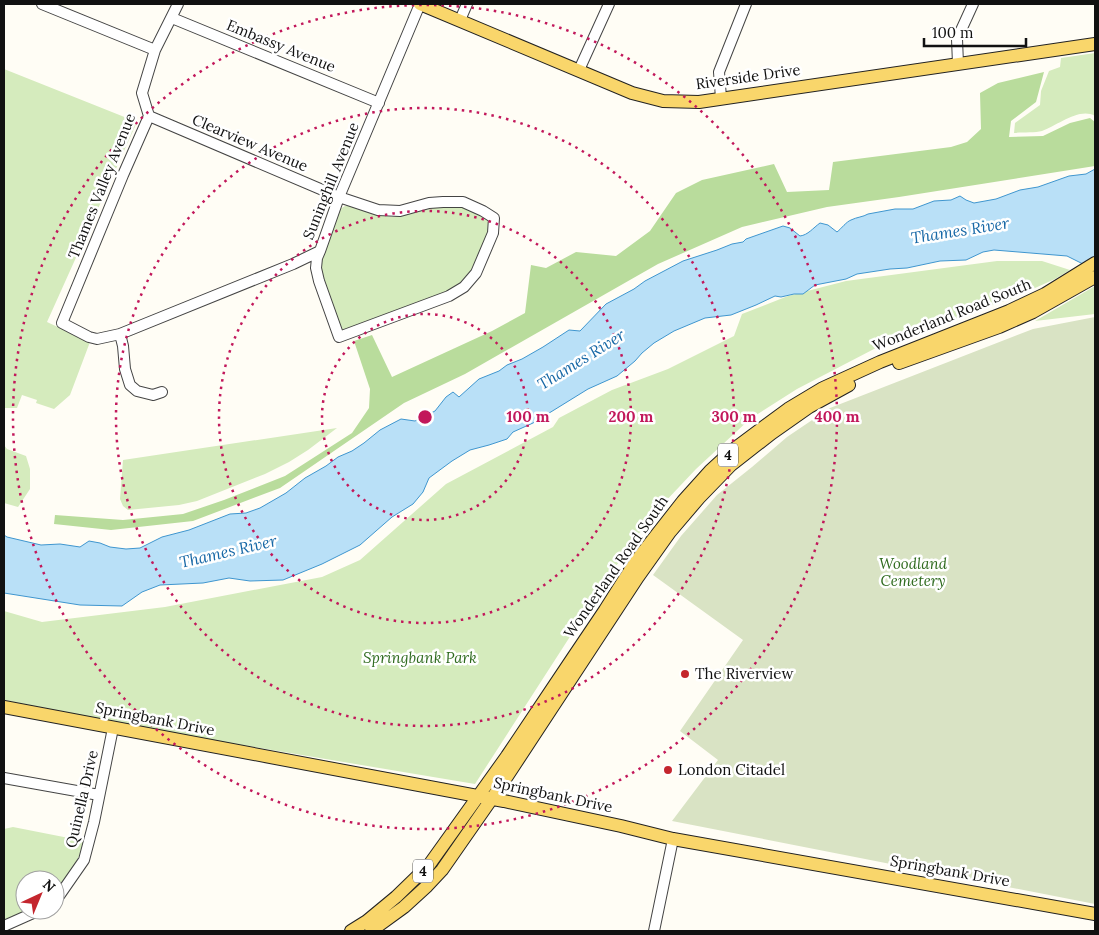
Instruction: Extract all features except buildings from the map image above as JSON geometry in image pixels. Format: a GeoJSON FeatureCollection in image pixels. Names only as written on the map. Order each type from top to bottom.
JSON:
{"type":"FeatureCollection","features":[{"type":"Feature","properties":{"kind":"main road","name":"Riverside Drive"},"geometry":{"type":"LineString","coordinates":[[420,4],[632,93],[662,101],[699,102],[1095,44]]}},
{"type":"Feature","properties":{"kind":"main road","name":"4"},"geometry":{"type":"LineString","coordinates":[[1048,299],[1095,262]]}},
{"type":"Feature","properties":{"kind":"main road"},"geometry":{"type":"LineString","coordinates":[[1048,299],[1095,277]]}},
{"type":"Feature","properties":{"kind":"main road","name":"Wonderland Road South"},"geometry":{"type":"LineString","coordinates":[[351,931],[367,922],[429,865],[516,762],[660,545],[699,498],[731,465],[800,413],[841,389],[876,372],[998,327],[1033,312],[1048,299]]}},
{"type":"Feature","properties":{"kind":"main road","name":"Wonderland Road South"},"geometry":{"type":"LineString","coordinates":[[371,931],[404,907],[442,870],[486,797],[507,756],[636,561],[683,501],[710,471],[734,450],[788,410],[840,380],[1009,311],[1048,299]]}},
{"type":"Feature","properties":{"kind":"main road","name":"Springbank Drive"},"geometry":{"type":"LineString","coordinates":[[4,707],[486,797],[673,839],[1095,914]]}},
{"type":"Feature","properties":{"kind":"street"},"geometry":{"type":"LineString","coordinates":[[42,4],[156,50]]}},
{"type":"Feature","properties":{"kind":"street","name":"Thames Valley Avenue"},"geometry":{"type":"LineString","coordinates":[[62,323],[149,116],[142,93],[156,50],[178,4]]}},
{"type":"Feature","properties":{"kind":"street","name":"Suninghill Avenue"},"geometry":{"type":"LineString","coordinates":[[62,323],[89,337],[97,338],[120,334],[320,252],[339,197],[420,4]]}},
{"type":"Feature","properties":{"kind":"street"},"geometry":{"type":"LineString","coordinates":[[460,20],[467,4]]}},
{"type":"Feature","properties":{"kind":"street"},"geometry":{"type":"LineString","coordinates":[[579,70],[609,4]]}},
{"type":"Feature","properties":{"kind":"street"},"geometry":{"type":"LineString","coordinates":[[721,98],[718,72],[746,4]]}},
{"type":"Feature","properties":{"kind":"street"},"geometry":{"type":"LineString","coordinates":[[958,64],[958,39],[973,4]]}},
{"type":"Feature","properties":{"kind":"street","name":"Embassy Avenue"},"geometry":{"type":"LineString","coordinates":[[172,18],[379,103]]}},
{"type":"Feature","properties":{"kind":"street","name":"Clearview Avenue"},"geometry":{"type":"LineString","coordinates":[[149,116],[339,197],[378,210],[400,211],[429,203],[463,202],[494,218],[493,233],[476,273],[464,287],[449,296],[339,337],[316,268],[320,252]]}},
{"type":"Feature","properties":{"kind":"street"},"geometry":{"type":"LineString","coordinates":[[120,334],[125,368],[130,385],[137,391],[153,396],[162,392]]}},
{"type":"Feature","properties":{"kind":"street","name":"Quinella Drive"},"geometry":{"type":"LineString","coordinates":[[65,887],[84,860],[100,795],[113,728]]}},
{"type":"Feature","properties":{"kind":"street"},"geometry":{"type":"LineString","coordinates":[[4,778],[100,795]]}},
{"type":"Feature","properties":{"kind":"street"},"geometry":{"type":"LineString","coordinates":[[654,931],[673,839]]}},
{"type":"Feature","properties":{"kind":"street"},"geometry":{"type":"LineString","coordinates":[[4,926],[18,920]]}},
{"type":"Feature","properties":{"kind":"green space"},"geometry":{"type":"Polygon","coordinates":[[[1095,53],[1095,116],[1089,114],[1075,115],[1042,131],[1014,133],[1015,123],[1040,105],[1041,91],[1049,71],[1060,67],[1061,58],[1095,53]]]}},
{"type":"Feature","properties":{"kind":"green space"},"geometry":{"type":"Polygon","coordinates":[[[4,69],[137,122],[47,322],[90,342],[70,395],[54,409],[36,403],[37,400],[22,395],[17,408],[4,408],[4,69]]]}},
{"type":"Feature","properties":{"kind":"green space"},"geometry":{"type":"Polygon","coordinates":[[[1044,72],[1036,102],[1011,121],[1009,137],[1043,136],[1070,123],[1090,118],[1095,122],[1095,166],[827,207],[742,227],[658,264],[465,374],[404,403],[280,488],[193,521],[111,530],[54,524],[55,515],[123,520],[183,514],[285,476],[352,433],[369,408],[370,389],[354,341],[372,335],[392,377],[492,331],[525,313],[531,265],[546,268],[576,252],[616,256],[650,231],[676,193],[702,180],[774,164],[787,192],[829,190],[833,162],[951,147],[967,142],[981,129],[980,93],[998,83],[1044,72]]]}},
{"type":"Feature","properties":{"kind":"green space"},"geometry":{"type":"Polygon","coordinates":[[[345,206],[352,206],[374,214],[392,217],[442,206],[457,206],[472,210],[486,217],[489,224],[489,232],[474,269],[466,280],[454,290],[344,330],[340,328],[320,270],[321,258],[340,209],[345,206]]]}},
{"type":"Feature","properties":{"kind":"green space","name":"Springbank Park"},"geometry":{"type":"Polygon","coordinates":[[[997,261],[1042,261],[1070,270],[1015,297],[874,349],[797,389],[750,419],[696,469],[646,522],[475,784],[200,738],[4,700],[4,611],[42,622],[165,607],[322,577],[360,560],[446,484],[553,427],[559,418],[612,390],[668,369],[734,336],[742,314],[788,296],[846,281],[997,261]]]}},
{"type":"Feature","properties":{"kind":"green space"},"geometry":{"type":"Polygon","coordinates":[[[1095,286],[1095,314],[1035,321],[1095,286]]]}},
{"type":"Feature","properties":{"kind":"green space","name":"Woodland Cemetery"},"geometry":{"type":"Polygon","coordinates":[[[1095,317],[1095,904],[672,821],[718,760],[680,731],[743,640],[653,575],[681,536],[717,495],[787,437],[830,408],[1033,329],[1095,317]]]}},
{"type":"Feature","properties":{"kind":"green space"},"geometry":{"type":"Polygon","coordinates":[[[337,428],[289,462],[265,474],[197,501],[179,505],[128,510],[123,506],[120,499],[123,460],[337,428]]]}},
{"type":"Feature","properties":{"kind":"green space"},"geometry":{"type":"Polygon","coordinates":[[[4,445],[7,449],[26,456],[30,469],[30,489],[18,507],[4,503],[4,445]]]}},
{"type":"Feature","properties":{"kind":"green space"},"geometry":{"type":"Polygon","coordinates":[[[13,827],[84,841],[73,869],[65,881],[65,870],[15,870],[15,917],[4,922],[4,829],[13,827]]]}},
{"type":"Feature","properties":{"kind":"water","name":"Thames River"},"geometry":{"type":"Polygon","coordinates":[[[1095,169],[1095,270],[1067,256],[994,250],[983,252],[966,260],[940,261],[907,268],[857,274],[846,279],[815,285],[803,294],[775,296],[731,315],[705,318],[674,331],[654,343],[617,376],[588,389],[533,423],[513,432],[507,439],[470,450],[452,461],[429,478],[423,492],[413,504],[392,517],[360,545],[322,564],[283,580],[250,581],[229,578],[203,583],[160,585],[142,592],[122,606],[80,605],[4,593],[4,535],[41,545],[60,544],[80,547],[89,541],[110,547],[140,548],[162,537],[189,530],[230,514],[246,513],[260,508],[286,493],[305,478],[338,457],[352,451],[380,430],[401,419],[415,421],[435,411],[446,397],[453,392],[459,397],[479,379],[522,359],[569,330],[580,331],[606,304],[683,261],[743,242],[746,239],[783,226],[790,228],[800,236],[808,233],[820,223],[828,225],[837,232],[849,221],[868,214],[895,209],[913,209],[934,201],[951,200],[960,196],[974,203],[996,199],[1069,176],[1086,174],[1095,169]]]}},
{"type":"Feature","properties":{"kind":"place","name":"The Riverview"},"geometry":{"type":"Point","coordinates":[685,674]}},
{"type":"Feature","properties":{"kind":"place","name":"London Citadel"},"geometry":{"type":"Point","coordinates":[668,770]}}]}
